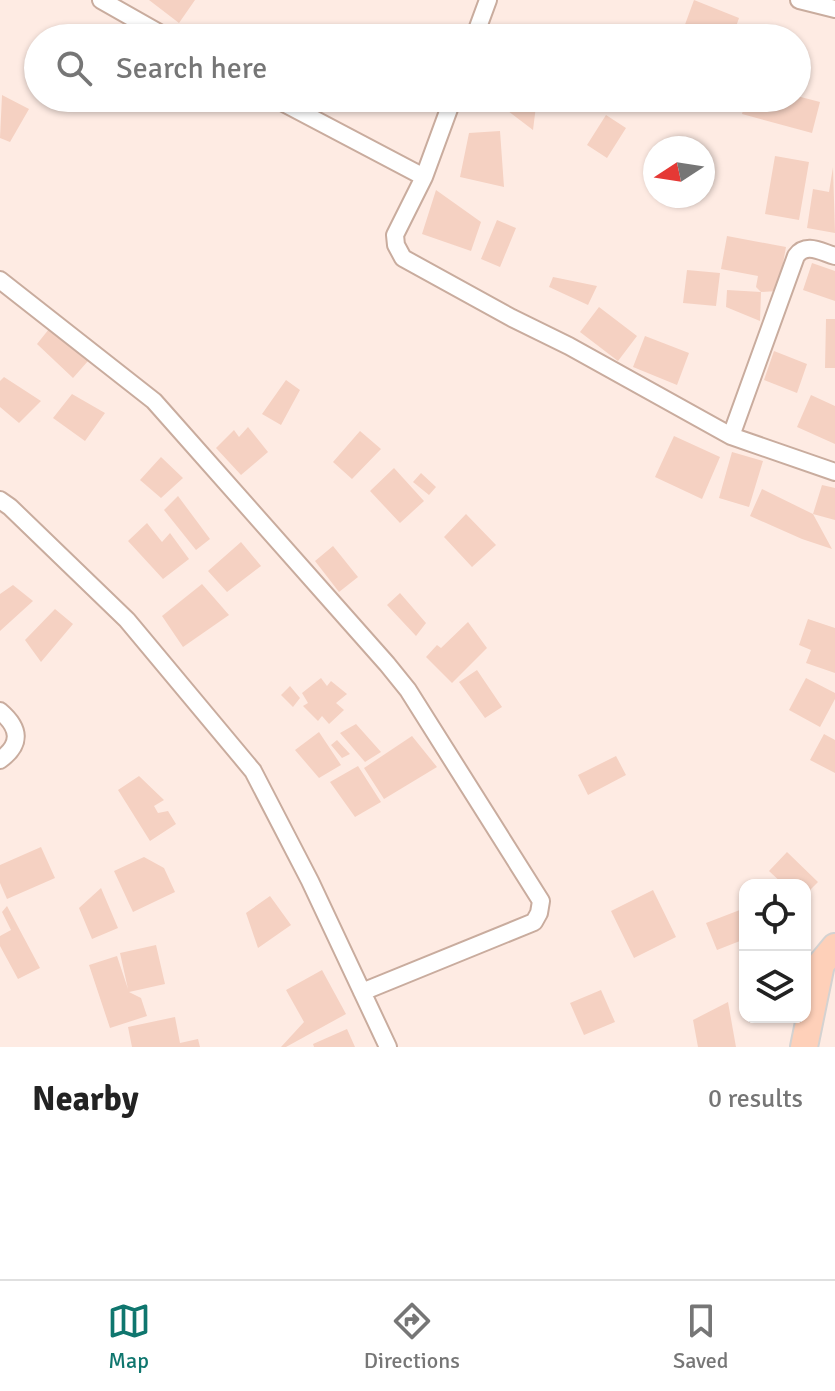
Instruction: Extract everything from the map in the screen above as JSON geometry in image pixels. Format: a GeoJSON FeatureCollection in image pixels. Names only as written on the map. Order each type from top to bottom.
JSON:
{"type":"FeatureCollection","features":[{"type":"Feature","properties":{"kind":"main road"},"geometry":{"type":"LineString","coordinates":[[804,1047],[821,964],[835,947]]}},
{"type":"Feature","properties":{"kind":"street"},"geometry":{"type":"LineString","coordinates":[[101,0],[143,24]]}},
{"type":"Feature","properties":{"kind":"street"},"geometry":{"type":"LineString","coordinates":[[479,24],[488,0]]}},
{"type":"Feature","properties":{"kind":"street"},"geometry":{"type":"LineString","coordinates":[[799,0],[835,9]]}},
{"type":"Feature","properties":{"kind":"street"},"geometry":{"type":"LineString","coordinates":[[301,112],[424,177]]}},
{"type":"Feature","properties":{"kind":"street"},"geometry":{"type":"LineString","coordinates":[[448,112],[424,177],[395,235],[403,258],[731,436],[835,472]]}},
{"type":"Feature","properties":{"kind":"street"},"geometry":{"type":"LineString","coordinates":[[731,436],[800,249],[808,247],[835,256]]}},
{"type":"Feature","properties":{"kind":"street"},"geometry":{"type":"LineString","coordinates":[[0,280],[154,401],[387,664],[408,690],[541,901],[534,922],[362,992]]}},
{"type":"Feature","properties":{"kind":"street"},"geometry":{"type":"LineString","coordinates":[[0,500],[127,620],[253,771],[388,1047]]}},
{"type":"Feature","properties":{"kind":"street"},"geometry":{"type":"LineString","coordinates":[[0,711],[12,721],[16,739],[12,751],[0,760]]}},
{"type":"Feature","properties":{"kind":"building"},"geometry":{"type":"Polygon","coordinates":[[[149,0],[195,0],[179,23],[149,0]]]}},
{"type":"Feature","properties":{"kind":"building"},"geometry":{"type":"Polygon","coordinates":[[[694,0],[739,18],[737,24],[685,24],[694,0]]]}},
{"type":"Feature","properties":{"kind":"building"},"geometry":{"type":"Polygon","coordinates":[[[2,95],[24,106],[24,112],[27,112],[10,142],[0,138],[2,95]]]}},
{"type":"Feature","properties":{"kind":"building"},"geometry":{"type":"Polygon","coordinates":[[[811,100],[820,102],[812,133],[742,114],[811,112],[811,100]]]}},
{"type":"Feature","properties":{"kind":"building"},"geometry":{"type":"Polygon","coordinates":[[[509,112],[535,112],[533,130],[509,112]]]}},
{"type":"Feature","properties":{"kind":"building"},"geometry":{"type":"Polygon","coordinates":[[[606,115],[626,128],[607,158],[587,145],[606,115]]]}},
{"type":"Feature","properties":{"kind":"building"},"geometry":{"type":"Polygon","coordinates":[[[500,131],[504,187],[460,177],[469,133],[500,131]]]}},
{"type":"Feature","properties":{"kind":"building"},"geometry":{"type":"Polygon","coordinates":[[[775,156],[809,162],[799,220],[765,214],[775,156]]]}},
{"type":"Feature","properties":{"kind":"building"},"geometry":{"type":"Polygon","coordinates":[[[833,167],[835,233],[807,228],[813,189],[829,192],[833,167]]]}},
{"type":"Feature","properties":{"kind":"building"},"geometry":{"type":"Polygon","coordinates":[[[436,190],[481,222],[471,251],[422,234],[436,190]]]}},
{"type":"Feature","properties":{"kind":"building"},"geometry":{"type":"Polygon","coordinates":[[[497,220],[516,228],[500,267],[481,259],[497,220]]]}},
{"type":"Feature","properties":{"kind":"building"},"geometry":{"type":"Polygon","coordinates":[[[727,236],[786,247],[778,291],[761,292],[756,287],[758,276],[721,269],[727,236]]]}},
{"type":"Feature","properties":{"kind":"building"},"geometry":{"type":"Polygon","coordinates":[[[812,263],[835,271],[835,301],[803,290],[812,263]]]}},
{"type":"Feature","properties":{"kind":"building"},"geometry":{"type":"Polygon","coordinates":[[[687,270],[720,273],[716,306],[683,303],[687,270]]]}},
{"type":"Feature","properties":{"kind":"building"},"geometry":{"type":"Polygon","coordinates":[[[553,277],[597,286],[588,305],[549,287],[553,277]]]}},
{"type":"Feature","properties":{"kind":"building"},"geometry":{"type":"Polygon","coordinates":[[[727,290],[761,292],[760,321],[726,307],[727,290]]]}},
{"type":"Feature","properties":{"kind":"building"},"geometry":{"type":"Polygon","coordinates":[[[599,307],[637,336],[618,361],[580,332],[599,307]]]}},
{"type":"Feature","properties":{"kind":"building"},"geometry":{"type":"Polygon","coordinates":[[[826,319],[835,319],[835,368],[825,368],[826,319]]]}},
{"type":"Feature","properties":{"kind":"building"},"geometry":{"type":"Polygon","coordinates":[[[49,329],[88,361],[73,378],[37,344],[49,329]]]}},
{"type":"Feature","properties":{"kind":"building"},"geometry":{"type":"Polygon","coordinates":[[[645,336],[689,353],[677,385],[633,367],[645,336]]]}},
{"type":"Feature","properties":{"kind":"building"},"geometry":{"type":"Polygon","coordinates":[[[774,351],[807,364],[797,393],[764,380],[774,351]]]}},
{"type":"Feature","properties":{"kind":"building"},"geometry":{"type":"Polygon","coordinates":[[[4,377],[41,401],[19,423],[0,407],[0,381],[4,377]]]}},
{"type":"Feature","properties":{"kind":"building"},"geometry":{"type":"Polygon","coordinates":[[[286,380],[300,390],[281,425],[262,414],[286,380]]]}},
{"type":"Feature","properties":{"kind":"building"},"geometry":{"type":"Polygon","coordinates":[[[72,394],[105,413],[85,441],[53,418],[72,394]]]}},
{"type":"Feature","properties":{"kind":"building"},"geometry":{"type":"Polygon","coordinates":[[[811,395],[835,406],[835,444],[797,427],[811,395]]]}},
{"type":"Feature","properties":{"kind":"building"},"geometry":{"type":"Polygon","coordinates":[[[248,427],[268,452],[241,475],[216,448],[234,430],[239,437],[248,427]]]}},
{"type":"Feature","properties":{"kind":"building"},"geometry":{"type":"Polygon","coordinates":[[[360,431],[381,449],[352,479],[333,462],[360,431]]]}},
{"type":"Feature","properties":{"kind":"building"},"geometry":{"type":"Polygon","coordinates":[[[674,436],[720,457],[702,499],[655,477],[674,436]]]}},
{"type":"Feature","properties":{"kind":"building"},"geometry":{"type":"Polygon","coordinates":[[[732,452],[763,461],[749,507],[719,498],[732,452]]]}},
{"type":"Feature","properties":{"kind":"building"},"geometry":{"type":"Polygon","coordinates":[[[161,457],[183,478],[161,498],[140,480],[161,457]]]}},
{"type":"Feature","properties":{"kind":"building"},"geometry":{"type":"Polygon","coordinates":[[[394,468],[424,501],[400,523],[370,491],[394,468]]]}},
{"type":"Feature","properties":{"kind":"building"},"geometry":{"type":"Polygon","coordinates":[[[421,473],[436,487],[429,495],[413,482],[421,473]]]}},
{"type":"Feature","properties":{"kind":"building"},"geometry":{"type":"Polygon","coordinates":[[[822,485],[835,488],[835,520],[813,514],[822,485]]]}},
{"type":"Feature","properties":{"kind":"building"},"geometry":{"type":"Polygon","coordinates":[[[762,489],[813,514],[832,549],[750,516],[762,489]]]}},
{"type":"Feature","properties":{"kind":"building"},"geometry":{"type":"Polygon","coordinates":[[[178,496],[210,539],[196,550],[164,510],[178,496]]]}},
{"type":"Feature","properties":{"kind":"building"},"geometry":{"type":"Polygon","coordinates":[[[466,514],[496,545],[472,567],[444,537],[466,514]]]}},
{"type":"Feature","properties":{"kind":"building"},"geometry":{"type":"Polygon","coordinates":[[[147,523],[162,542],[170,533],[189,559],[163,579],[128,541],[147,523]]]}},
{"type":"Feature","properties":{"kind":"building"},"geometry":{"type":"Polygon","coordinates":[[[241,542],[261,566],[227,592],[208,571],[241,542]]]}},
{"type":"Feature","properties":{"kind":"building"},"geometry":{"type":"Polygon","coordinates":[[[333,546],[358,577],[339,592],[315,561],[333,546]]]}},
{"type":"Feature","properties":{"kind":"building"},"geometry":{"type":"Polygon","coordinates":[[[202,584],[229,615],[183,647],[162,616],[202,584]]]}},
{"type":"Feature","properties":{"kind":"building"},"geometry":{"type":"Polygon","coordinates":[[[13,585],[33,601],[0,631],[0,594],[13,585]]]}},
{"type":"Feature","properties":{"kind":"building"},"geometry":{"type":"Polygon","coordinates":[[[400,593],[426,623],[416,636],[387,605],[400,593]]]}},
{"type":"Feature","properties":{"kind":"building"},"geometry":{"type":"Polygon","coordinates":[[[55,609],[73,624],[41,662],[25,640],[55,609]]]}},
{"type":"Feature","properties":{"kind":"building"},"geometry":{"type":"Polygon","coordinates":[[[808,619],[835,628],[835,673],[806,663],[811,650],[799,645],[808,619]]]}},
{"type":"Feature","properties":{"kind":"building"},"geometry":{"type":"Polygon","coordinates":[[[468,622],[487,648],[452,683],[426,657],[437,645],[441,648],[468,622]]]}},
{"type":"Feature","properties":{"kind":"building"},"geometry":{"type":"Polygon","coordinates":[[[477,670],[502,707],[485,718],[459,682],[477,670]]]}},
{"type":"Feature","properties":{"kind":"building"},"geometry":{"type":"Polygon","coordinates":[[[321,678],[327,686],[331,681],[347,694],[336,703],[344,710],[329,724],[322,716],[318,721],[303,706],[308,703],[302,693],[321,678]]]}},
{"type":"Feature","properties":{"kind":"building"},"geometry":{"type":"Polygon","coordinates":[[[806,678],[835,693],[835,699],[820,727],[789,710],[806,678]]]}},
{"type":"Feature","properties":{"kind":"building"},"geometry":{"type":"Polygon","coordinates":[[[290,686],[300,698],[293,707],[281,695],[290,686]]]}},
{"type":"Feature","properties":{"kind":"building"},"geometry":{"type":"Polygon","coordinates":[[[356,724],[381,752],[365,762],[340,733],[356,724]]]}},
{"type":"Feature","properties":{"kind":"building"},"geometry":{"type":"Polygon","coordinates":[[[319,732],[341,765],[319,778],[295,750],[319,732]]]}},
{"type":"Feature","properties":{"kind":"building"},"geometry":{"type":"Polygon","coordinates":[[[824,734],[835,740],[835,773],[810,760],[824,734]]]}},
{"type":"Feature","properties":{"kind":"building"},"geometry":{"type":"Polygon","coordinates":[[[412,736],[437,767],[384,799],[364,768],[412,736]]]}},
{"type":"Feature","properties":{"kind":"building"},"geometry":{"type":"Polygon","coordinates":[[[337,740],[350,754],[342,758],[331,745],[337,740]]]}},
{"type":"Feature","properties":{"kind":"building"},"geometry":{"type":"Polygon","coordinates":[[[616,756],[626,775],[588,795],[578,775],[616,756]]]}},
{"type":"Feature","properties":{"kind":"building"},"geometry":{"type":"Polygon","coordinates":[[[358,766],[381,802],[355,817],[330,782],[358,766]]]}},
{"type":"Feature","properties":{"kind":"building"},"geometry":{"type":"Polygon","coordinates":[[[139,776],[164,800],[154,806],[158,813],[168,811],[176,824],[150,841],[118,790],[139,776]]]}},
{"type":"Feature","properties":{"kind":"building"},"geometry":{"type":"Polygon","coordinates":[[[41,847],[55,878],[7,899],[0,883],[0,865],[41,847]]]}},
{"type":"Feature","properties":{"kind":"building"},"geometry":{"type":"Polygon","coordinates":[[[787,852],[818,882],[811,889],[811,879],[778,879],[769,871],[787,852]]]}},
{"type":"Feature","properties":{"kind":"building"},"geometry":{"type":"Polygon","coordinates":[[[144,857],[164,868],[175,892],[133,912],[114,871],[144,857]]]}},
{"type":"Feature","properties":{"kind":"building"},"geometry":{"type":"Polygon","coordinates":[[[101,888],[118,928],[92,939],[79,908],[101,888]]]}},
{"type":"Feature","properties":{"kind":"building"},"geometry":{"type":"Polygon","coordinates":[[[653,890],[676,937],[634,958],[611,911],[653,890]]]}},
{"type":"Feature","properties":{"kind":"building"},"geometry":{"type":"Polygon","coordinates":[[[270,896],[291,925],[258,948],[246,913],[270,896]]]}},
{"type":"Feature","properties":{"kind":"building"},"geometry":{"type":"Polygon","coordinates":[[[7,906],[40,968],[18,979],[0,946],[0,936],[11,930],[2,912],[7,906]]]}},
{"type":"Feature","properties":{"kind":"building"},"geometry":{"type":"Polygon","coordinates":[[[739,910],[739,941],[717,950],[706,923],[739,910]]]}},
{"type":"Feature","properties":{"kind":"building"},"geometry":{"type":"Polygon","coordinates":[[[156,945],[165,984],[129,992],[141,998],[147,1016],[110,1028],[89,965],[117,956],[128,989],[120,953],[156,945]]]}},
{"type":"Feature","properties":{"kind":"building"},"geometry":{"type":"Polygon","coordinates":[[[322,970],[346,1014],[281,1047],[304,1022],[286,990],[322,970]]]}},
{"type":"Feature","properties":{"kind":"building"},"geometry":{"type":"Polygon","coordinates":[[[601,990],[615,1022],[584,1035],[570,1003],[601,990]]]}},
{"type":"Feature","properties":{"kind":"building"},"geometry":{"type":"Polygon","coordinates":[[[728,1002],[736,1047],[698,1047],[693,1020],[728,1002]]]}},
{"type":"Feature","properties":{"kind":"building"},"geometry":{"type":"Polygon","coordinates":[[[175,1017],[180,1043],[198,1039],[200,1047],[132,1047],[128,1027],[175,1017]]]}},
{"type":"Feature","properties":{"kind":"building"},"geometry":{"type":"Polygon","coordinates":[[[347,1029],[355,1047],[314,1047],[313,1044],[347,1029]]]}}]}
